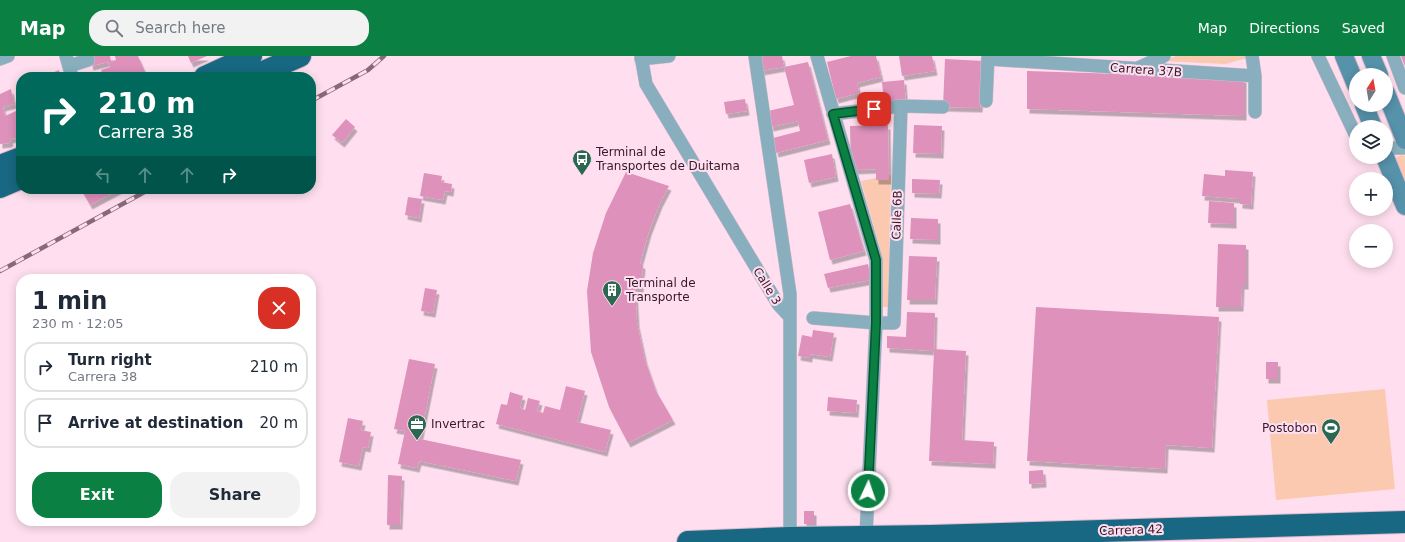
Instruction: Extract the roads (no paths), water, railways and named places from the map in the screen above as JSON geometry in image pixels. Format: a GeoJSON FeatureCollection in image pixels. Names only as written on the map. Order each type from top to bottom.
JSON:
{"type":"FeatureCollection","features":[{"type":"Feature","properties":{"kind":"highway"},"geometry":{"type":"LineString","coordinates":[[216,72],[251,56]]}},
{"type":"Feature","properties":{"kind":"highway"},"geometry":{"type":"LineString","coordinates":[[263,72],[300,56]]}},
{"type":"Feature","properties":{"kind":"highway"},"geometry":{"type":"LineString","coordinates":[[0,166],[16,160]]}},
{"type":"Feature","properties":{"kind":"highway"},"geometry":{"type":"LineString","coordinates":[[0,187],[16,180]]}},
{"type":"Feature","properties":{"kind":"highway","name":"Carrera 42"},"geometry":{"type":"LineString","coordinates":[[688,542],[790,540],[866,536],[930,539],[1405,522]]}},
{"type":"Feature","properties":{"kind":"main road"},"geometry":{"type":"LineString","coordinates":[[1344,56],[1349,68]]}},
{"type":"Feature","properties":{"kind":"main road"},"geometry":{"type":"LineString","coordinates":[[1371,56],[1376,68]]}},
{"type":"Feature","properties":{"kind":"main road"},"geometry":{"type":"LineString","coordinates":[[1393,110],[1405,140]]}},
{"type":"Feature","properties":{"kind":"main road"},"geometry":{"type":"LineString","coordinates":[[1388,164],[1405,206]]}},
{"type":"Feature","properties":{"kind":"street"},"geometry":{"type":"LineString","coordinates":[[0,59],[8,56]]}},
{"type":"Feature","properties":{"kind":"street"},"geometry":{"type":"LineString","coordinates":[[641,57],[669,56]]}},
{"type":"Feature","properties":{"kind":"street"},"geometry":{"type":"LineString","coordinates":[[755,56],[790,294],[790,317]]}},
{"type":"Feature","properties":{"kind":"street"},"geometry":{"type":"LineString","coordinates":[[817,56],[876,260],[876,323],[866,536]]}},
{"type":"Feature","properties":{"kind":"street"},"geometry":{"type":"LineString","coordinates":[[1134,69],[1164,56]]}},
{"type":"Feature","properties":{"kind":"street"},"geometry":{"type":"LineString","coordinates":[[1252,56],[1255,76],[1254,112]]}},
{"type":"Feature","properties":{"kind":"street"},"geometry":{"type":"LineString","coordinates":[[1318,56],[1349,121]]}},
{"type":"Feature","properties":{"kind":"street"},"geometry":{"type":"LineString","coordinates":[[1393,56],[1405,88]]}},
{"type":"Feature","properties":{"kind":"street","name":"Calle 3"},"geometry":{"type":"LineString","coordinates":[[641,57],[646,84],[778,304],[790,317],[790,540]]}},
{"type":"Feature","properties":{"kind":"street"},"geometry":{"type":"LineString","coordinates":[[986,100],[988,57]]}},
{"type":"Feature","properties":{"kind":"street","name":"Carrera 37B"},"geometry":{"type":"LineString","coordinates":[[988,57],[1134,69],[1255,76]]}},
{"type":"Feature","properties":{"kind":"street"},"geometry":{"type":"LineString","coordinates":[[69,66],[87,58]]}},
{"type":"Feature","properties":{"kind":"street"},"geometry":{"type":"LineString","coordinates":[[833,114],[901,106],[943,107]]}},
{"type":"Feature","properties":{"kind":"street","name":"Calle 6B"},"geometry":{"type":"LineString","coordinates":[[876,323],[894,323],[901,106]]}},
{"type":"Feature","properties":{"kind":"street"},"geometry":{"type":"LineString","coordinates":[[1393,148],[1405,148]]}},
{"type":"Feature","properties":{"kind":"street"},"geometry":{"type":"LineString","coordinates":[[813,318],[876,323]]}},
{"type":"Feature","properties":{"kind":"railway"},"geometry":{"type":"LineString","coordinates":[[316,98],[368,70],[384,56]]}},
{"type":"Feature","properties":{"kind":"railway"},"geometry":{"type":"LineString","coordinates":[[0,271],[141,194]]}},
{"type":"Feature","properties":{"kind":"place","name":"Terminal de Transportes de Duitama"},"geometry":{"type":"Point","coordinates":[582,176]}},
{"type":"Feature","properties":{"kind":"place","name":"Terminal de Transporte"},"geometry":{"type":"Point","coordinates":[612,307]}},
{"type":"Feature","properties":{"kind":"place","name":"Invertrac"},"geometry":{"type":"Point","coordinates":[417,441]}},
{"type":"Feature","properties":{"kind":"place","name":"Postobon"},"geometry":{"type":"Point","coordinates":[1331,445]}}]}
